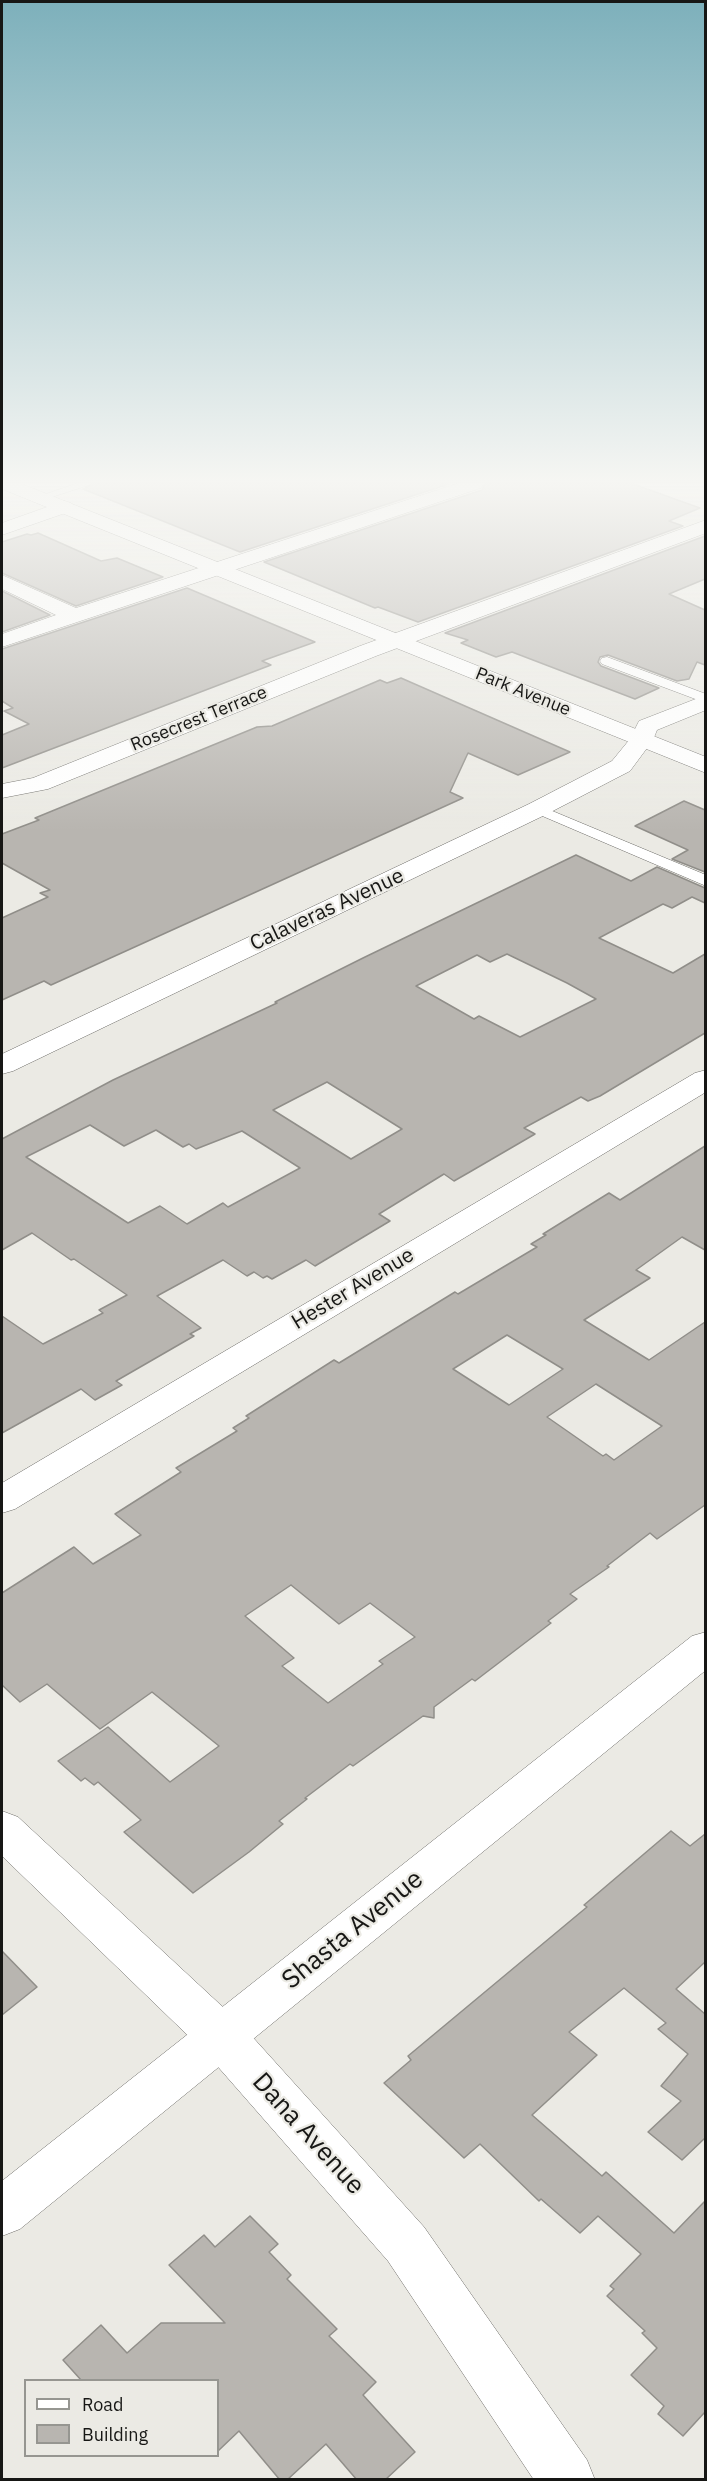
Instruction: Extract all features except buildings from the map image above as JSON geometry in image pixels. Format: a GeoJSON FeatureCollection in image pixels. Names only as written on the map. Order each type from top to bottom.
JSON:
{"type":"FeatureCollection","features":[{"type":"Feature","properties":{"kind":"street"},"geometry":{"type":"LineString","coordinates":[[41,600],[75,616]]}},
{"type":"Feature","properties":{"kind":"street"},"geometry":{"type":"LineString","coordinates":[[2,641],[123,600]]}},
{"type":"Feature","properties":{"kind":"street","name":"Park Avenue"},"geometry":{"type":"LineString","coordinates":[[291,600],[705,766]]}},
{"type":"Feature","properties":{"kind":"street","name":"Rosecrest Terrace"},"geometry":{"type":"LineString","coordinates":[[2,790],[39,784],[395,641],[506,600]]}},
{"type":"Feature","properties":{"kind":"street","name":"Calaveras Avenue"},"geometry":{"type":"LineString","coordinates":[[2,1065],[538,809],[621,766],[641,740],[647,726],[705,701]]}},
{"type":"Feature","properties":{"kind":"street","name":"Hester Avenue"},"geometry":{"type":"LineString","coordinates":[[2,1500],[705,1079]]}},
{"type":"Feature","properties":{"kind":"street","name":"Shasta Avenue"},"geometry":{"type":"LineString","coordinates":[[2,2212],[705,1647]]}},
{"type":"Feature","properties":{"kind":"street","name":"Dana Avenue"},"geometry":{"type":"LineString","coordinates":[[2,1829],[222,2037],[406,2244],[567,2480]]}},
{"type":"Feature","properties":{"kind":"lane"},"geometry":{"type":"LineString","coordinates":[[607,661],[705,701]]}},
{"type":"Feature","properties":{"kind":"lane"},"geometry":{"type":"LineString","coordinates":[[538,809],[705,881]]}}]}
